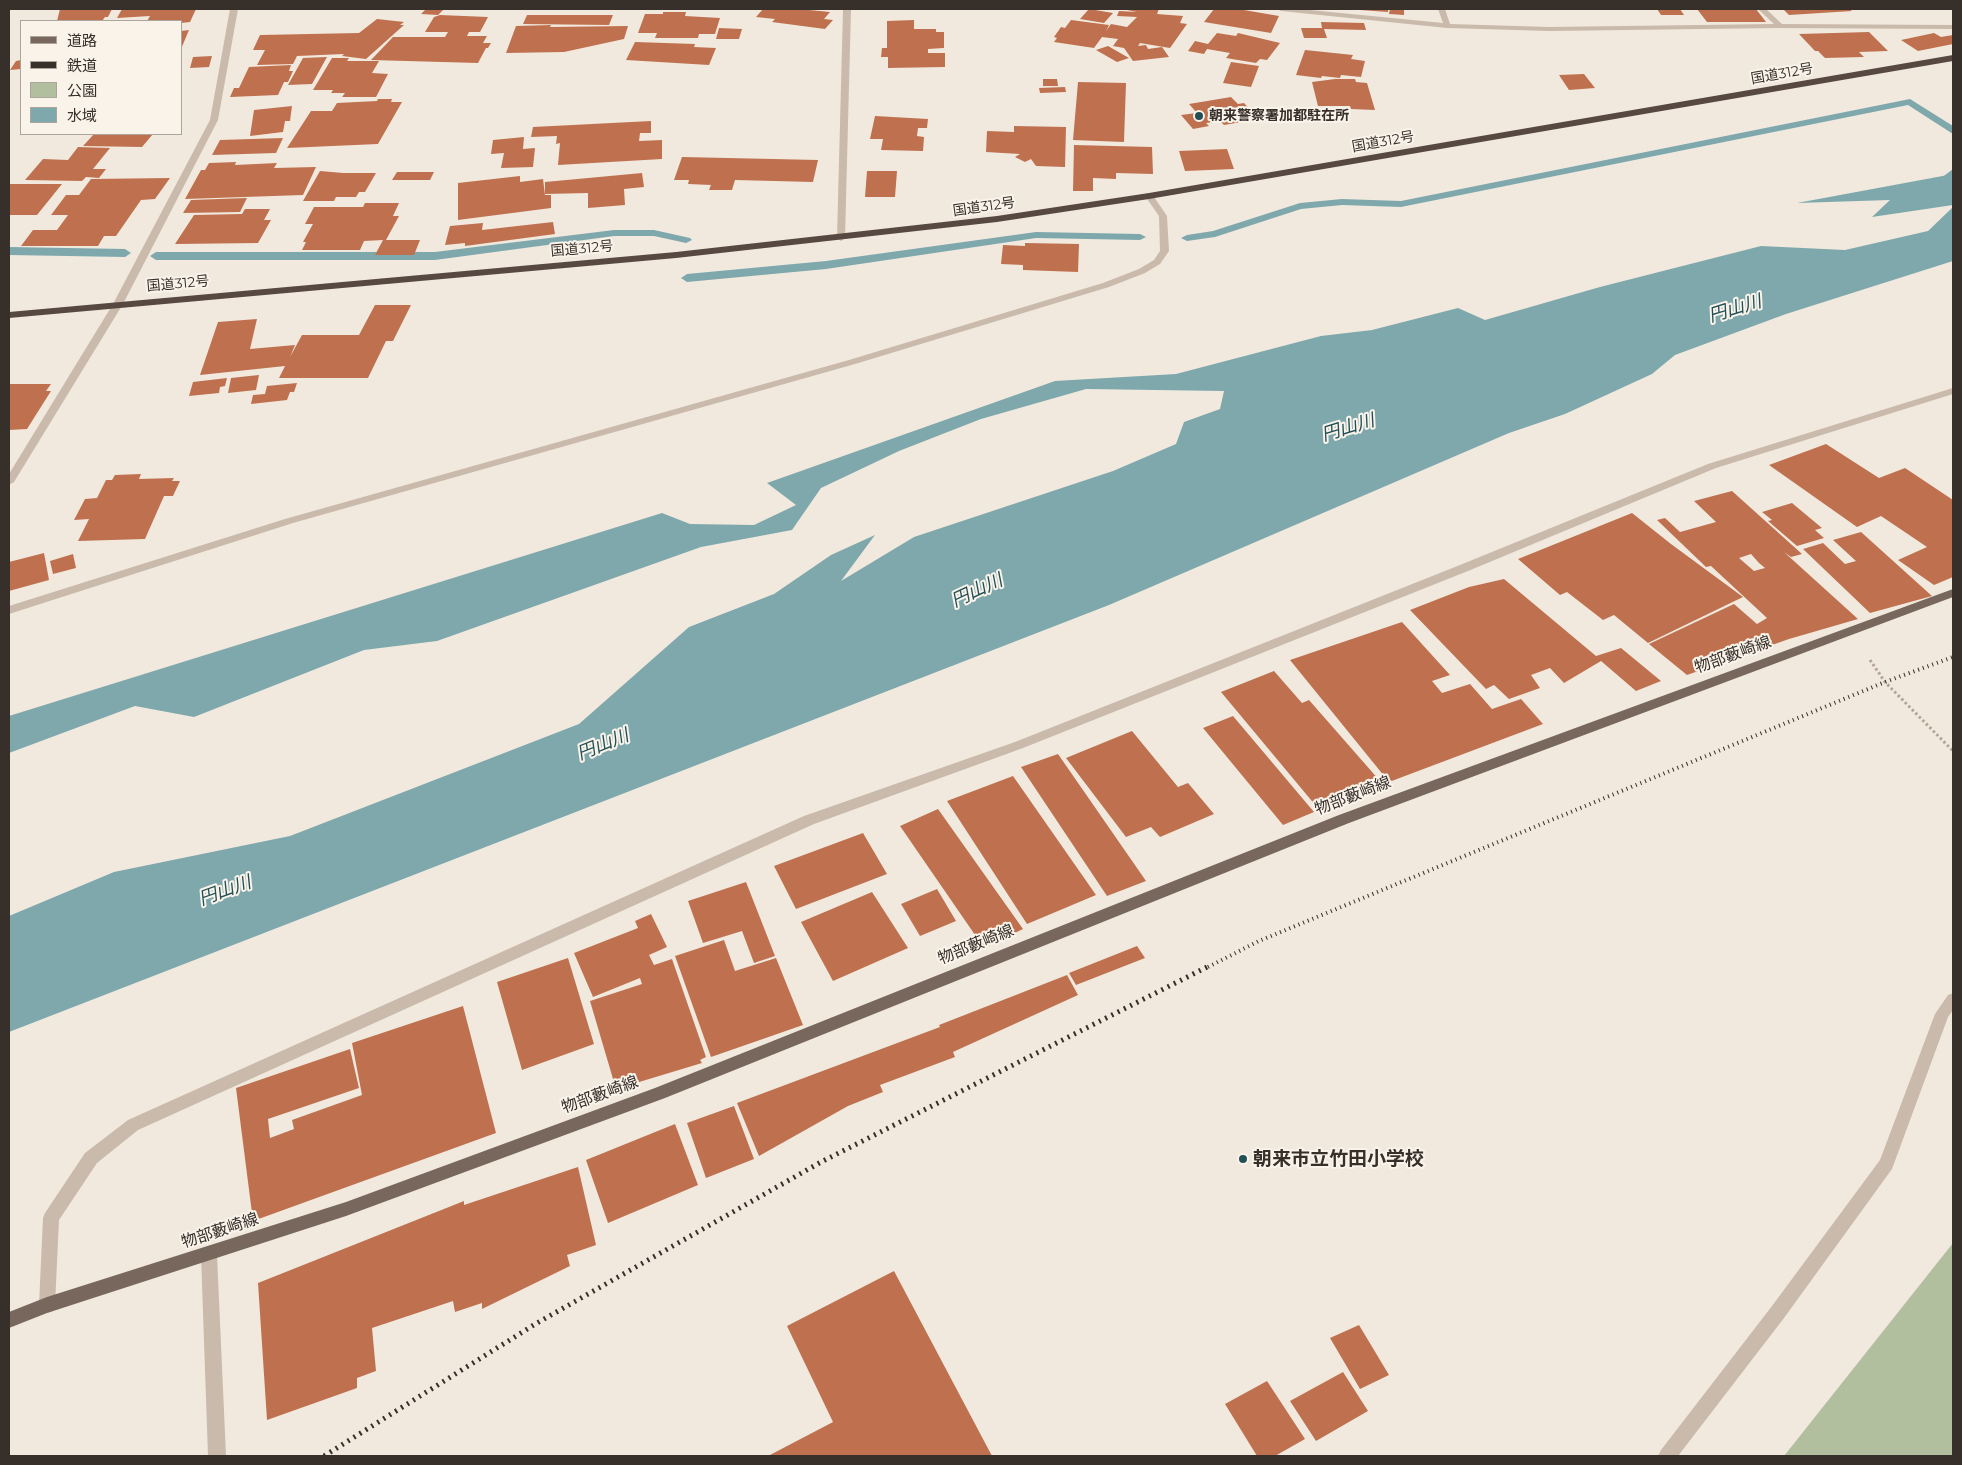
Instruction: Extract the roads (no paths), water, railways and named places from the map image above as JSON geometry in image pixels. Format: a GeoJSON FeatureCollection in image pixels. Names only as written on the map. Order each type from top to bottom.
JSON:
{"type":"FeatureCollection","features":[{"type":"Feature","properties":{"kind":"highway","name":"国道312号"},"geometry":{"type":"LineString","coordinates":[[9,315],[842,238],[997,219],[1149,196],[1953,58]]}},
{"type":"Feature","properties":{"kind":"main road","name":"物部藪崎線"},"geometry":{"type":"LineString","coordinates":[[9,1320],[47,1305],[209,1255],[346,1209],[660,1093],[1344,819],[1953,593]]}},
{"type":"Feature","properties":{"kind":"street"},"geometry":{"type":"LineString","coordinates":[[9,482],[118,304],[214,120],[234,9]]}},
{"type":"Feature","properties":{"kind":"street"},"geometry":{"type":"LineString","coordinates":[[842,238],[848,9]]}},
{"type":"Feature","properties":{"kind":"street"},"geometry":{"type":"LineString","coordinates":[[1282,9],[1447,26],[1549,29],[1780,26],[1953,27]]}},
{"type":"Feature","properties":{"kind":"street"},"geometry":{"type":"LineString","coordinates":[[1442,9],[1447,26]]}},
{"type":"Feature","properties":{"kind":"street"},"geometry":{"type":"LineString","coordinates":[[1762,9],[1780,26]]}},
{"type":"Feature","properties":{"kind":"street"},"geometry":{"type":"LineString","coordinates":[[9,610],[289,521],[843,365],[1106,285],[1142,271],[1157,262],[1165,251],[1163,216],[1149,196]]}},
{"type":"Feature","properties":{"kind":"street"},"geometry":{"type":"LineString","coordinates":[[47,1305],[51,1218],[91,1158],[133,1125],[809,820],[1019,745],[1464,568],[1712,466],[1953,391]]}},
{"type":"Feature","properties":{"kind":"street"},"geometry":{"type":"LineString","coordinates":[[1667,1456],[1778,1312],[1886,1164],[1942,1014],[1953,1000]]}},
{"type":"Feature","properties":{"kind":"street"},"geometry":{"type":"LineString","coordinates":[[209,1255],[217,1456]]}},
{"type":"Feature","properties":{"kind":"water"},"geometry":{"type":"Polygon","coordinates":[[[1948,175],[1953,177],[1953,205],[1872,217],[1890,200],[1797,203],[1948,175]]]}},
{"type":"Feature","properties":{"kind":"water","name":"円山川"},"geometry":{"type":"Polygon","coordinates":[[[1953,207],[1953,261],[1786,314],[1675,355],[1652,374],[1565,414],[1509,433],[1109,605],[9,1032],[9,916],[114,872],[290,836],[579,724],[689,627],[774,594],[831,555],[875,535],[841,581],[914,537],[1113,471],[1176,444],[1184,422],[1220,409],[1224,391],[1086,389],[981,419],[899,451],[821,488],[792,530],[701,547],[437,641],[364,650],[194,717],[135,706],[9,753],[9,716],[662,513],[690,524],[754,525],[796,505],[767,483],[1055,381],[1176,374],[1321,336],[1372,330],[1458,308],[1485,320],[1600,287],[1761,246],[1845,250],[1928,231],[1953,207]]]}},
{"type":"Feature","properties":{"kind":"waterway"},"geometry":{"type":"LineString","coordinates":[[1187,238],[1215,234],[1300,206],[1342,202],[1401,204],[1910,102],[1953,131]]}},
{"type":"Feature","properties":{"kind":"waterway"},"geometry":{"type":"LineString","coordinates":[[1953,172],[1938,185],[1953,194]]}},
{"type":"Feature","properties":{"kind":"waterway"},"geometry":{"type":"LineString","coordinates":[[156,256],[435,256],[614,233],[654,233],[686,240]]}},
{"type":"Feature","properties":{"kind":"waterway"},"geometry":{"type":"LineString","coordinates":[[687,278],[826,265],[1036,235],[1140,237]]}},
{"type":"Feature","properties":{"kind":"waterway"},"geometry":{"type":"LineString","coordinates":[[9,251],[125,253]]}},
{"type":"Feature","properties":{"kind":"railway"},"geometry":{"type":"LineString","coordinates":[[1208,967],[1259,941],[1885,682],[1953,657]]}},
{"type":"Feature","properties":{"kind":"railway"},"geometry":{"type":"LineString","coordinates":[[324,1456],[537,1323],[821,1162],[1211,965]]}},
{"type":"Feature","properties":{"kind":"place","name":"朝来警察署加都駐在所"},"geometry":{"type":"Point","coordinates":[1199,116]}},
{"type":"Feature","properties":{"kind":"place","name":"朝来市立竹田小学校"},"geometry":{"type":"Point","coordinates":[1243,1159]}}]}
